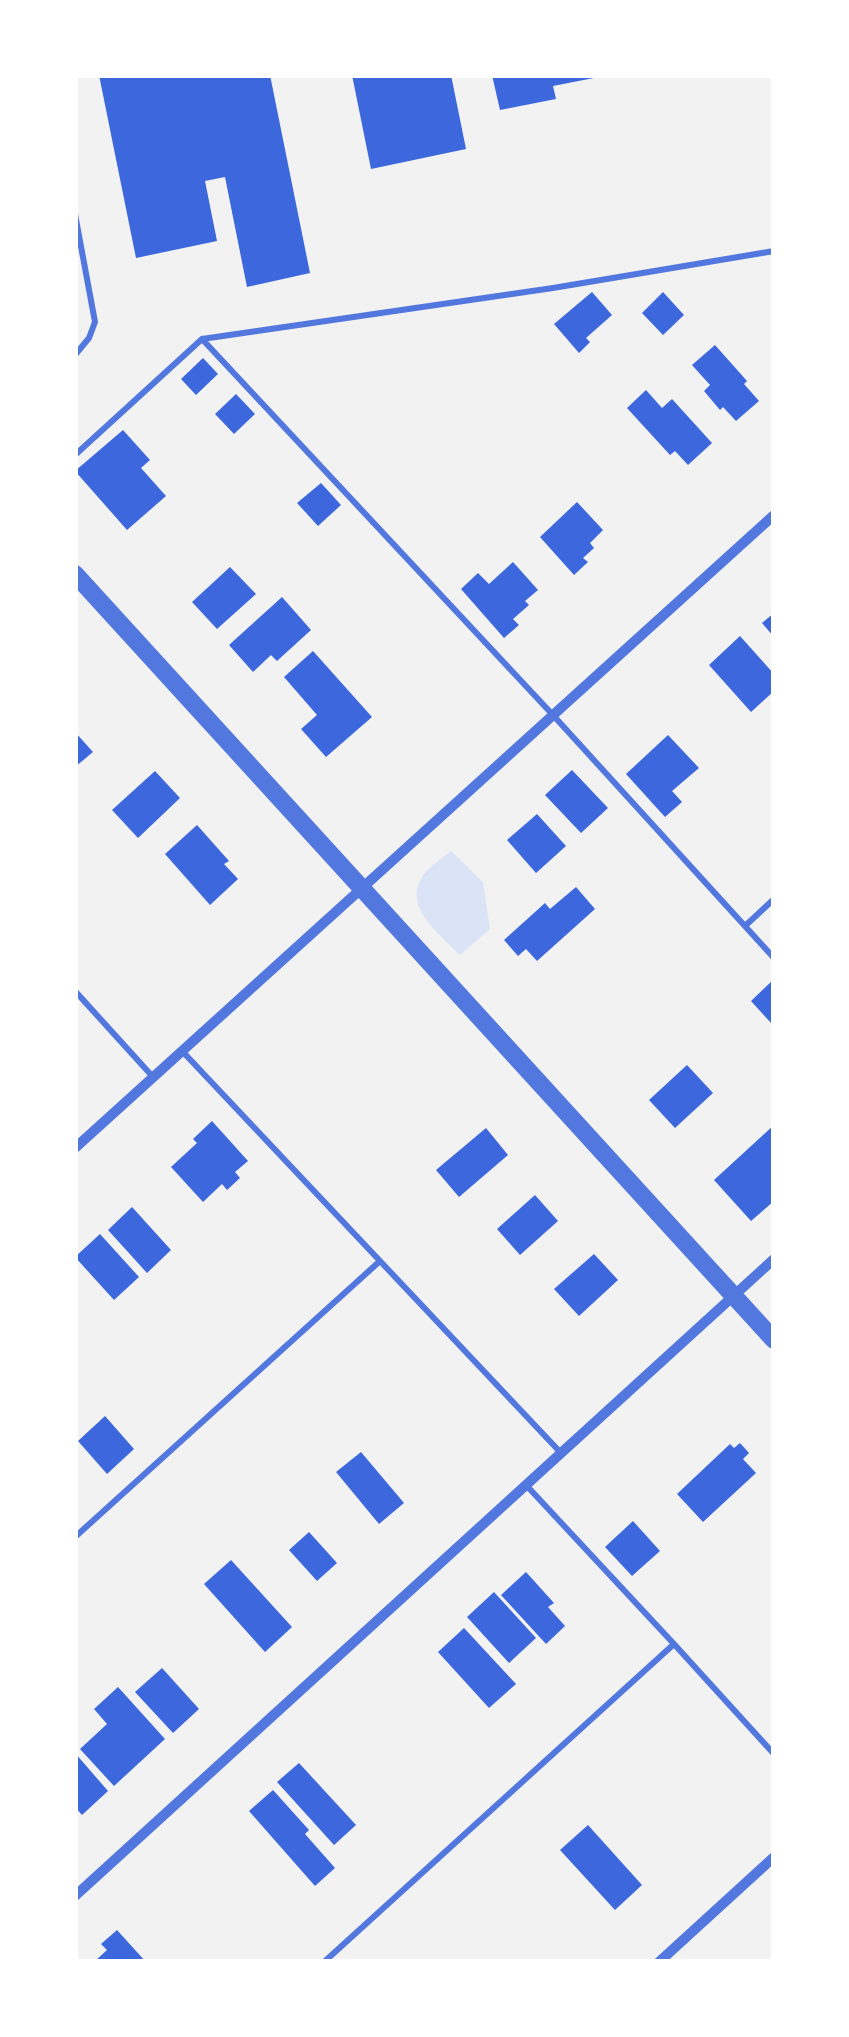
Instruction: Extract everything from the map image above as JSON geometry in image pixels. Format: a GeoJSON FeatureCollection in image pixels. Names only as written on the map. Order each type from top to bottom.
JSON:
{"type":"FeatureCollection","features":[{"type":"Feature","properties":{"kind":"street"},"geometry":{"type":"LineString","coordinates":[[75,1148],[774,515]]}},
{"type":"Feature","properties":{"kind":"street"},"geometry":{"type":"LineString","coordinates":[[75,574],[774,1340]]}},
{"type":"Feature","properties":{"kind":"street"},"geometry":{"type":"LineString","coordinates":[[75,1896],[774,1259]]}},
{"type":"Feature","properties":{"kind":"street"},"geometry":{"type":"LineString","coordinates":[[659,1962],[774,1857]]}},
{"type":"Feature","properties":{"kind":"lane"},"geometry":{"type":"LineString","coordinates":[[75,214],[95,322],[90,338],[75,355]]}},
{"type":"Feature","properties":{"kind":"lane"},"geometry":{"type":"LineString","coordinates":[[75,456],[202,339],[774,251]]}},
{"type":"Feature","properties":{"kind":"lane"},"geometry":{"type":"LineString","coordinates":[[202,339],[774,958]]}},
{"type":"Feature","properties":{"kind":"lane"},"geometry":{"type":"LineString","coordinates":[[745,926],[774,900]]}},
{"type":"Feature","properties":{"kind":"lane"},"geometry":{"type":"LineString","coordinates":[[75,991],[153,1077]]}},
{"type":"Feature","properties":{"kind":"lane"},"geometry":{"type":"LineString","coordinates":[[182,1051],[561,1453]]}},
{"type":"Feature","properties":{"kind":"lane"},"geometry":{"type":"LineString","coordinates":[[75,1537],[380,1261]]}},
{"type":"Feature","properties":{"kind":"lane"},"geometry":{"type":"LineString","coordinates":[[526,1484],[774,1754]]}},
{"type":"Feature","properties":{"kind":"lane"},"geometry":{"type":"LineString","coordinates":[[324,1962],[674,1644]]}},
{"type":"Feature","properties":{"kind":"shaded area"},"geometry":{"type":"Polygon","coordinates":[[[451,851],[483,882],[490,929],[460,955],[426,920],[417,899],[422,877],[451,851]]]}},
{"type":"Feature","properties":{"kind":"building"},"geometry":{"type":"Polygon","coordinates":[[[99,75],[270,75],[310,273],[247,287],[225,177],[205,181],[217,241],[136,258],[99,75]]]}},
{"type":"Feature","properties":{"kind":"building"},"geometry":{"type":"Polygon","coordinates":[[[352,75],[451,75],[466,149],[371,169],[352,75]]]}},
{"type":"Feature","properties":{"kind":"building"},"geometry":{"type":"Polygon","coordinates":[[[492,75],[599,77],[553,86],[556,99],[500,110],[492,75]]]}},
{"type":"Feature","properties":{"kind":"building"},"geometry":{"type":"Polygon","coordinates":[[[592,292],[612,315],[586,338],[590,342],[579,353],[554,324],[592,292]]]}},
{"type":"Feature","properties":{"kind":"building"},"geometry":{"type":"Polygon","coordinates":[[[663,292],[684,315],[663,335],[642,313],[663,292]]]}},
{"type":"Feature","properties":{"kind":"building"},"geometry":{"type":"Polygon","coordinates":[[[715,345],[759,401],[736,421],[704,391],[710,385],[692,365],[715,345]]]}},
{"type":"Feature","properties":{"kind":"building"},"geometry":{"type":"Polygon","coordinates":[[[203,358],[218,374],[196,395],[181,379],[203,358]]]}},
{"type":"Feature","properties":{"kind":"building"},"geometry":{"type":"Polygon","coordinates":[[[646,390],[662,408],[672,399],[712,443],[688,465],[675,451],[670,455],[627,408],[646,390]]]}},
{"type":"Feature","properties":{"kind":"building"},"geometry":{"type":"Polygon","coordinates":[[[236,394],[255,414],[234,434],[215,414],[236,394]]]}},
{"type":"Feature","properties":{"kind":"building"},"geometry":{"type":"Polygon","coordinates":[[[123,430],[150,460],[141,468],[166,496],[127,530],[75,471],[123,430]]]}},
{"type":"Feature","properties":{"kind":"building"},"geometry":{"type":"Polygon","coordinates":[[[321,483],[341,505],[318,526],[297,503],[321,483]]]}},
{"type":"Feature","properties":{"kind":"building"},"geometry":{"type":"Polygon","coordinates":[[[577,502],[603,530],[590,543],[594,548],[583,558],[588,562],[574,575],[540,537],[577,502]]]}},
{"type":"Feature","properties":{"kind":"building"},"geometry":{"type":"Polygon","coordinates":[[[513,562],[538,590],[513,619],[519,625],[504,638],[461,589],[478,573],[489,584],[513,562]]]}},
{"type":"Feature","properties":{"kind":"building"},"geometry":{"type":"Polygon","coordinates":[[[230,567],[256,594],[217,629],[192,602],[230,567]]]}},
{"type":"Feature","properties":{"kind":"building"},"geometry":{"type":"Polygon","coordinates":[[[282,597],[311,630],[277,661],[271,655],[253,672],[229,645],[282,597]]]}},
{"type":"Feature","properties":{"kind":"building"},"geometry":{"type":"Polygon","coordinates":[[[774,613],[774,637],[762,623],[774,613]]]}},
{"type":"Feature","properties":{"kind":"building"},"geometry":{"type":"Polygon","coordinates":[[[740,636],[774,674],[774,691],[751,712],[709,665],[740,636]]]}},
{"type":"Feature","properties":{"kind":"building"},"geometry":{"type":"Polygon","coordinates":[[[313,651],[372,717],[326,757],[301,729],[317,715],[284,677],[313,651]]]}},
{"type":"Feature","properties":{"kind":"building"},"geometry":{"type":"Polygon","coordinates":[[[75,732],[93,752],[75,767],[75,732]]]}},
{"type":"Feature","properties":{"kind":"building"},"geometry":{"type":"Polygon","coordinates":[[[668,735],[699,768],[672,791],[682,802],[665,817],[626,774],[668,735]]]}},
{"type":"Feature","properties":{"kind":"building"},"geometry":{"type":"Polygon","coordinates":[[[572,770],[608,808],[581,833],[545,795],[572,770]]]}},
{"type":"Feature","properties":{"kind":"building"},"geometry":{"type":"Polygon","coordinates":[[[155,771],[180,798],[138,838],[112,810],[155,771]]]}},
{"type":"Feature","properties":{"kind":"building"},"geometry":{"type":"Polygon","coordinates":[[[537,814],[566,846],[536,873],[507,840],[537,814]]]}},
{"type":"Feature","properties":{"kind":"building"},"geometry":{"type":"Polygon","coordinates":[[[197,825],[229,861],[224,864],[238,879],[210,905],[165,854],[197,825]]]}},
{"type":"Feature","properties":{"kind":"building"},"geometry":{"type":"Polygon","coordinates":[[[576,887],[595,909],[537,961],[526,949],[518,956],[504,940],[545,903],[550,909],[576,887]]]}},
{"type":"Feature","properties":{"kind":"building"},"geometry":{"type":"Polygon","coordinates":[[[774,979],[774,1019],[771,1023],[751,1001],[774,979]]]}},
{"type":"Feature","properties":{"kind":"building"},"geometry":{"type":"Polygon","coordinates":[[[687,1065],[713,1093],[675,1128],[649,1100],[687,1065]]]}},
{"type":"Feature","properties":{"kind":"building"},"geometry":{"type":"Polygon","coordinates":[[[212,1121],[248,1161],[235,1172],[240,1178],[227,1190],[222,1184],[203,1202],[171,1167],[197,1143],[193,1139],[212,1121]]]}},
{"type":"Feature","properties":{"kind":"building"},"geometry":{"type":"Polygon","coordinates":[[[774,1125],[774,1201],[751,1221],[714,1180],[774,1125]]]}},
{"type":"Feature","properties":{"kind":"building"},"geometry":{"type":"Polygon","coordinates":[[[486,1128],[508,1155],[459,1197],[436,1170],[486,1128]]]}},
{"type":"Feature","properties":{"kind":"building"},"geometry":{"type":"Polygon","coordinates":[[[535,1195],[558,1221],[520,1255],[497,1229],[535,1195]]]}},
{"type":"Feature","properties":{"kind":"building"},"geometry":{"type":"Polygon","coordinates":[[[132,1207],[171,1250],[147,1273],[108,1230],[132,1207]]]}},
{"type":"Feature","properties":{"kind":"building"},"geometry":{"type":"Polygon","coordinates":[[[100,1234],[139,1277],[114,1300],[75,1257],[100,1234]]]}},
{"type":"Feature","properties":{"kind":"building"},"geometry":{"type":"Polygon","coordinates":[[[594,1254],[618,1280],[579,1316],[554,1289],[594,1254]]]}},
{"type":"Feature","properties":{"kind":"building"},"geometry":{"type":"Polygon","coordinates":[[[105,1416],[134,1449],[107,1474],[78,1441],[105,1416]]]}},
{"type":"Feature","properties":{"kind":"building"},"geometry":{"type":"Polygon","coordinates":[[[740,1443],[749,1453],[743,1459],[756,1473],[703,1522],[677,1494],[730,1444],[734,1448],[740,1443]]]}},
{"type":"Feature","properties":{"kind":"building"},"geometry":{"type":"Polygon","coordinates":[[[361,1452],[404,1503],[379,1524],[336,1472],[361,1452]]]}},
{"type":"Feature","properties":{"kind":"building"},"geometry":{"type":"Polygon","coordinates":[[[633,1521],[660,1551],[632,1576],[605,1547],[633,1521]]]}},
{"type":"Feature","properties":{"kind":"building"},"geometry":{"type":"Polygon","coordinates":[[[309,1532],[337,1563],[317,1581],[289,1550],[309,1532]]]}},
{"type":"Feature","properties":{"kind":"building"},"geometry":{"type":"Polygon","coordinates":[[[231,1560],[292,1627],[265,1652],[204,1584],[231,1560]]]}},
{"type":"Feature","properties":{"kind":"building"},"geometry":{"type":"Polygon","coordinates":[[[526,1572],[554,1603],[548,1607],[565,1626],[546,1644],[501,1595],[526,1572]]]}},
{"type":"Feature","properties":{"kind":"building"},"geometry":{"type":"Polygon","coordinates":[[[494,1592],[536,1638],[509,1663],[467,1617],[494,1592]]]}},
{"type":"Feature","properties":{"kind":"building"},"geometry":{"type":"Polygon","coordinates":[[[464,1628],[516,1684],[489,1708],[438,1652],[464,1628]]]}},
{"type":"Feature","properties":{"kind":"building"},"geometry":{"type":"Polygon","coordinates":[[[162,1668],[199,1709],[173,1733],[135,1692],[162,1668]]]}},
{"type":"Feature","properties":{"kind":"building"},"geometry":{"type":"Polygon","coordinates":[[[118,1687],[165,1739],[114,1786],[80,1749],[107,1724],[94,1709],[118,1687]]]}},
{"type":"Feature","properties":{"kind":"building"},"geometry":{"type":"Polygon","coordinates":[[[75,1753],[108,1791],[82,1815],[75,1807],[75,1753]]]}},
{"type":"Feature","properties":{"kind":"building"},"geometry":{"type":"Polygon","coordinates":[[[299,1763],[356,1825],[334,1845],[277,1782],[299,1763]]]}},
{"type":"Feature","properties":{"kind":"building"},"geometry":{"type":"Polygon","coordinates":[[[273,1790],[309,1830],[305,1834],[335,1868],[315,1886],[249,1811],[273,1790]]]}},
{"type":"Feature","properties":{"kind":"building"},"geometry":{"type":"Polygon","coordinates":[[[588,1825],[642,1885],[615,1910],[560,1850],[588,1825]]]}},
{"type":"Feature","properties":{"kind":"building"},"geometry":{"type":"Polygon","coordinates":[[[117,1930],[146,1962],[94,1962],[107,1950],[101,1944],[117,1930]]]}}]}
